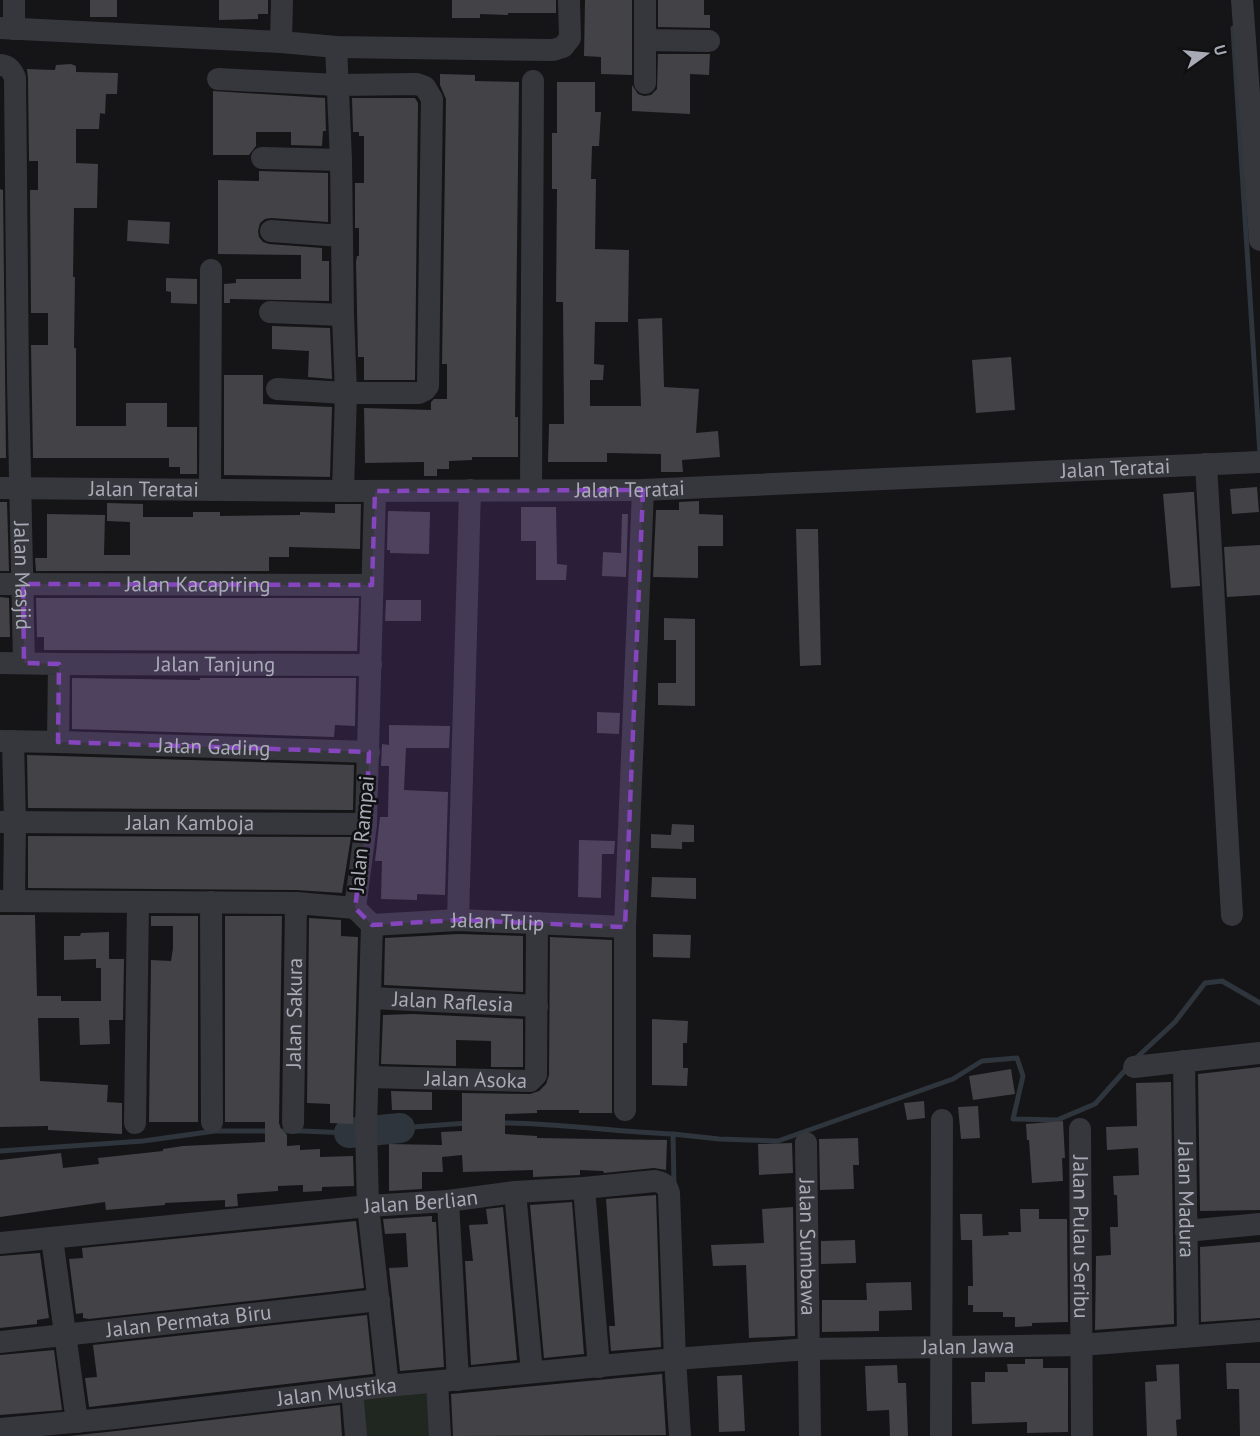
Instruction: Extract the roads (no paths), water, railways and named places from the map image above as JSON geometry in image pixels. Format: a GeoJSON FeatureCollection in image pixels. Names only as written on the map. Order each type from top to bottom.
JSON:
{"type":"FeatureCollection","features":[{"type":"Feature","properties":{"kind":"street"},"geometry":{"type":"LineString","coordinates":[[14,0],[7,29],[282,42],[336,68],[425,87],[432,99],[428,386],[419,393],[346,393],[277,389]]}},
{"type":"Feature","properties":{"kind":"street"},"geometry":{"type":"LineString","coordinates":[[282,0],[282,42]]}},
{"type":"Feature","properties":{"kind":"street"},"geometry":{"type":"LineString","coordinates":[[218,79],[553,50],[563,47],[570,38],[570,0]]}},
{"type":"Feature","properties":{"kind":"street"},"geometry":{"type":"LineString","coordinates":[[645,0],[645,82]]}},
{"type":"Feature","properties":{"kind":"street"},"geometry":{"type":"LineString","coordinates":[[1242,0],[1252,28],[1260,240]]}},
{"type":"Feature","properties":{"kind":"street"},"geometry":{"type":"LineString","coordinates":[[645,40],[709,41]]}},
{"type":"Feature","properties":{"kind":"street","name":"Jalan Masjid"},"geometry":{"type":"LineString","coordinates":[[6,68],[15,78],[8,175],[10,488],[23,584],[24,663]]}},
{"type":"Feature","properties":{"kind":"street"},"geometry":{"type":"LineString","coordinates":[[336,68],[341,160],[342,315],[346,393],[343,491]]}},
{"type":"Feature","properties":{"kind":"street"},"geometry":{"type":"LineString","coordinates":[[531,490],[533,81]]}},
{"type":"Feature","properties":{"kind":"street"},"geometry":{"type":"LineString","coordinates":[[262,158],[341,160]]}},
{"type":"Feature","properties":{"kind":"street"},"geometry":{"type":"LineString","coordinates":[[271,231],[342,236]]}},
{"type":"Feature","properties":{"kind":"street"},"geometry":{"type":"LineString","coordinates":[[210,490],[211,270]]}},
{"type":"Feature","properties":{"kind":"street"},"geometry":{"type":"LineString","coordinates":[[270,312],[342,315]]}},
{"type":"Feature","properties":{"kind":"street","name":"Jalan Teratai"},"geometry":{"type":"LineString","coordinates":[[10,488],[343,491],[643,490],[1255,462]]}},
{"type":"Feature","properties":{"kind":"street"},"geometry":{"type":"LineString","coordinates":[[1206,464],[1232,915]]}},
{"type":"Feature","properties":{"kind":"street"},"geometry":{"type":"LineString","coordinates":[[458,920],[470,489]]}},
{"type":"Feature","properties":{"kind":"street"},"geometry":{"type":"LineString","coordinates":[[625,1110],[625,927],[643,490]]}},
{"type":"Feature","properties":{"kind":"street","name":"Jalan Rampai"},"geometry":{"type":"LineString","coordinates":[[375,491],[366,824],[355,908],[372,925],[366,1137],[368,1206],[388,1386]]}},
{"type":"Feature","properties":{"kind":"street","name":"Jalan Kacapiring"},"geometry":{"type":"LineString","coordinates":[[0,584],[372,585]]}},
{"type":"Feature","properties":{"kind":"street","name":"Jalan Tanjung"},"geometry":{"type":"LineString","coordinates":[[0,663],[371,665]]}},
{"type":"Feature","properties":{"kind":"street"},"geometry":{"type":"LineString","coordinates":[[58,742],[59,664]]}},
{"type":"Feature","properties":{"kind":"street"},"geometry":{"type":"LineString","coordinates":[[6,741],[7,901],[296,903],[355,908]]}},
{"type":"Feature","properties":{"kind":"street","name":"Jalan Gading"},"geometry":{"type":"LineString","coordinates":[[6,741],[369,752]]}},
{"type":"Feature","properties":{"kind":"street","name":"Jalan Kamboja"},"geometry":{"type":"LineString","coordinates":[[7,822],[366,824]]}},
{"type":"Feature","properties":{"kind":"street"},"geometry":{"type":"LineString","coordinates":[[211,902],[212,1122]]}},
{"type":"Feature","properties":{"kind":"street"},"geometry":{"type":"LineString","coordinates":[[135,1123],[138,903]]}},
{"type":"Feature","properties":{"kind":"street","name":"Jalan Sakura"},"geometry":{"type":"LineString","coordinates":[[293,1123],[296,903]]}},
{"type":"Feature","properties":{"kind":"street","name":"Jalan Tulip"},"geometry":{"type":"LineString","coordinates":[[372,925],[458,920],[625,927]]}},
{"type":"Feature","properties":{"kind":"street","name":"Jalan Asoka"},"geometry":{"type":"LineString","coordinates":[[368,1077],[530,1081],[534,1079],[536,1075],[537,922]]}},
{"type":"Feature","properties":{"kind":"street","name":"Jalan Raflesia"},"geometry":{"type":"LineString","coordinates":[[370,998],[537,1006]]}},
{"type":"Feature","properties":{"kind":"street"},"geometry":{"type":"LineString","coordinates":[[1134,1067],[1260,1053]]}},
{"type":"Feature","properties":{"kind":"street","name":"Jalan Madura"},"geometry":{"type":"LineString","coordinates":[[1184,1062],[1188,1336]]}},
{"type":"Feature","properties":{"kind":"street"},"geometry":{"type":"LineString","coordinates":[[941,1436],[942,1120]]}},
{"type":"Feature","properties":{"kind":"street","name":"Jalan Pulau Seribu"},"geometry":{"type":"LineString","coordinates":[[1080,1130],[1082,1436]]}},
{"type":"Feature","properties":{"kind":"street","name":"Jalan Sumbawa"},"geometry":{"type":"LineString","coordinates":[[806,1143],[810,1436]]}},
{"type":"Feature","properties":{"kind":"street","name":"Jalan Berlian"},"geometry":{"type":"LineString","coordinates":[[0,1244],[368,1206],[448,1201],[515,1192],[662,1182],[667,1187],[681,1359]]}},
{"type":"Feature","properties":{"kind":"street"},"geometry":{"type":"LineString","coordinates":[[584,1188],[599,1367]]}},
{"type":"Feature","properties":{"kind":"street"},"geometry":{"type":"LineString","coordinates":[[515,1192],[532,1372]]}},
{"type":"Feature","properties":{"kind":"street"},"geometry":{"type":"LineString","coordinates":[[440,1436],[448,1381],[448,1201]]}},
{"type":"Feature","properties":{"kind":"street"},"geometry":{"type":"LineString","coordinates":[[1186,1231],[1260,1224]]}},
{"type":"Feature","properties":{"kind":"street"},"geometry":{"type":"LineString","coordinates":[[52,1238],[77,1422]]}},
{"type":"Feature","properties":{"kind":"street","name":"Jalan Permata Biru"},"geometry":{"type":"LineString","coordinates":[[0,1342],[379,1300]]}},
{"type":"Feature","properties":{"kind":"street","name":"Jalan Jawa"},"geometry":{"type":"LineString","coordinates":[[681,1359],[809,1349],[1081,1345],[1260,1331]]}},
{"type":"Feature","properties":{"kind":"street"},"geometry":{"type":"LineString","coordinates":[[680,1436],[681,1359]]}},
{"type":"Feature","properties":{"kind":"street","name":"Jalan Mustika"},"geometry":{"type":"LineString","coordinates":[[0,1429],[44,1430],[77,1422],[116,1427],[352,1390],[681,1359]]}},
{"type":"Feature","properties":{"kind":"street"},"geometry":{"type":"LineString","coordinates":[[352,1390],[356,1436]]}},
{"type":"Feature","properties":{"kind":"waterway"},"geometry":{"type":"LineString","coordinates":[[1236,28],[1233,28],[1260,455]]}},
{"type":"Feature","properties":{"kind":"waterway"},"geometry":{"type":"LineString","coordinates":[[1135,1059],[1175,1022],[1205,983],[1222,981],[1260,1003]]}},
{"type":"Feature","properties":{"kind":"waterway"},"geometry":{"type":"LineString","coordinates":[[674,1186],[673,1134],[719,1139],[778,1141],[953,1079],[982,1061],[1017,1058],[1023,1076],[1013,1119],[1057,1120],[1095,1104],[1129,1066]]}},
{"type":"Feature","properties":{"kind":"waterway"},"geometry":{"type":"LineString","coordinates":[[400,1128],[467,1123]]}},
{"type":"Feature","properties":{"kind":"waterway"},"geometry":{"type":"LineString","coordinates":[[500,1123],[673,1134]]}},
{"type":"Feature","properties":{"kind":"waterway"},"geometry":{"type":"LineString","coordinates":[[349,1133],[400,1128]]}},
{"type":"Feature","properties":{"kind":"waterway"},"geometry":{"type":"LineString","coordinates":[[0,1151],[143,1141],[215,1131],[349,1133]]}}]}
